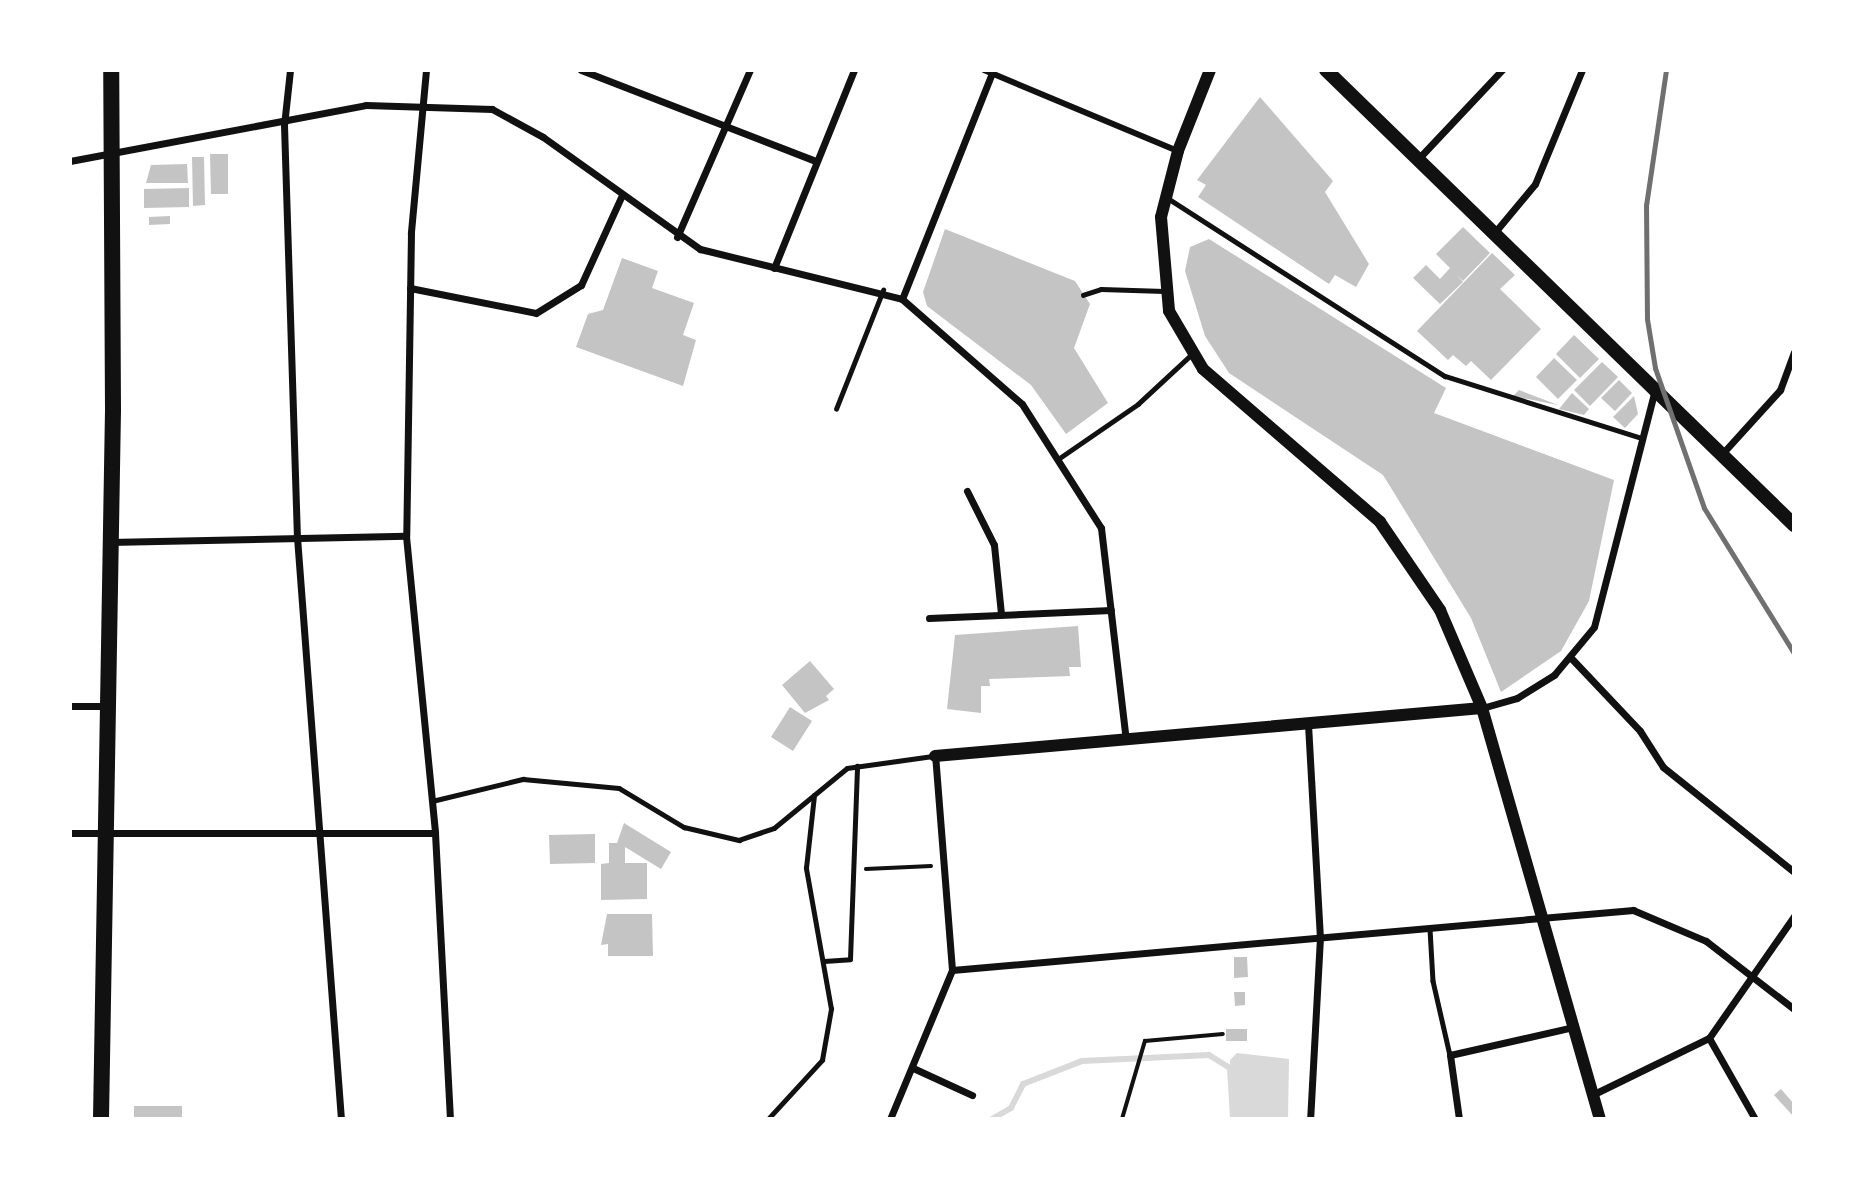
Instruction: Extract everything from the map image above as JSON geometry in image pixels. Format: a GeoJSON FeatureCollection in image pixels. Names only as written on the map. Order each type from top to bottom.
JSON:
{"type":"FeatureCollection","features":[{"type":"Feature","properties":{"kind":"highway"},"geometry":{"type":"LineString","coordinates":[[101,1119],[107,833],[111,70]]}},
{"type":"Feature","properties":{"kind":"main road"},"geometry":{"type":"LineString","coordinates":[[1326,70],[1495,232],[1720,456],[1794,524]]}},
{"type":"Feature","properties":{"kind":"street"},"geometry":{"type":"LineString","coordinates":[[290,70],[284,125],[297,537],[341,1119]]}},
{"type":"Feature","properties":{"kind":"street"},"geometry":{"type":"LineString","coordinates":[[426,70],[420,104],[410,288],[406,536],[435,833],[450,1119]]}},
{"type":"Feature","properties":{"kind":"street"},"geometry":{"type":"LineString","coordinates":[[581,70],[816,161]]}},
{"type":"Feature","properties":{"kind":"street"},"geometry":{"type":"LineString","coordinates":[[677,237],[750,70]]}},
{"type":"Feature","properties":{"kind":"street"},"geometry":{"type":"LineString","coordinates":[[774,268],[854,70]]}},
{"type":"Feature","properties":{"kind":"street"},"geometry":{"type":"LineString","coordinates":[[1210,70],[1178,151],[1165,197],[1164,291],[1191,355],[1380,522],[1440,610],[1482,708],[1539,918],[1601,1119]]}},
{"type":"Feature","properties":{"kind":"street"},"geometry":{"type":"LineString","coordinates":[[1419,158],[1503,70]]}},
{"type":"Feature","properties":{"kind":"street"},"geometry":{"type":"LineString","coordinates":[[1495,232],[1535,184],[1582,70]]}},
{"type":"Feature","properties":{"kind":"street"},"geometry":{"type":"LineString","coordinates":[[902,299],[988,72],[1178,151]]}},
{"type":"Feature","properties":{"kind":"street"},"geometry":{"type":"LineString","coordinates":[[70,162],[284,125],[366,105],[420,104],[492,108],[622,195],[677,237],[774,268],[883,290],[902,299],[1022,404],[1061,457],[1101,528],[1126,740]]}},
{"type":"Feature","properties":{"kind":"street"},"geometry":{"type":"LineString","coordinates":[[410,288],[536,313],[581,285],[622,195]]}},
{"type":"Feature","properties":{"kind":"street"},"geometry":{"type":"LineString","coordinates":[[1720,456],[1780,390],[1794,352]]}},
{"type":"Feature","properties":{"kind":"street"},"geometry":{"type":"LineString","coordinates":[[890,1119],[952,970],[935,756],[1482,708],[1517,698],[1572,659],[1607,594],[1655,389]]}},
{"type":"Feature","properties":{"kind":"street"},"geometry":{"type":"LineString","coordinates":[[967,491],[993,545],[1000,614]]}},
{"type":"Feature","properties":{"kind":"street"},"geometry":{"type":"LineString","coordinates":[[108,542],[406,536]]}},
{"type":"Feature","properties":{"kind":"street"},"geometry":{"type":"LineString","coordinates":[[929,618],[1111,610]]}},
{"type":"Feature","properties":{"kind":"street"},"geometry":{"type":"LineString","coordinates":[[1572,659],[1640,731],[1663,767],[1794,872]]}},
{"type":"Feature","properties":{"kind":"street"},"geometry":{"type":"LineString","coordinates":[[70,706],[108,706]]}},
{"type":"Feature","properties":{"kind":"street"},"geometry":{"type":"LineString","coordinates":[[1308,724],[1321,937],[1310,1119]]}},
{"type":"Feature","properties":{"kind":"street"},"geometry":{"type":"LineString","coordinates":[[70,833],[435,833]]}},
{"type":"Feature","properties":{"kind":"street"},"geometry":{"type":"LineString","coordinates":[[952,970],[1633,910],[1706,941],[1794,1009]]}},
{"type":"Feature","properties":{"kind":"street"},"geometry":{"type":"LineString","coordinates":[[1594,1094],[1709,1038],[1794,916]]}},
{"type":"Feature","properties":{"kind":"street"},"geometry":{"type":"LineString","coordinates":[[1459,1119],[1450,1055],[1573,1027]]}},
{"type":"Feature","properties":{"kind":"street"},"geometry":{"type":"LineString","coordinates":[[1709,1038],[1755,1119]]}},
{"type":"Feature","properties":{"kind":"street"},"geometry":{"type":"LineString","coordinates":[[913,1068],[972,1095]]}},
{"type":"Feature","properties":{"kind":"lane"},"geometry":{"type":"LineString","coordinates":[[1165,197],[1445,376],[1642,438]]}},
{"type":"Feature","properties":{"kind":"lane"},"geometry":{"type":"LineString","coordinates":[[1083,295],[1101,289],[1164,291]]}},
{"type":"Feature","properties":{"kind":"lane"},"geometry":{"type":"LineString","coordinates":[[836,409],[883,290]]}},
{"type":"Feature","properties":{"kind":"lane"},"geometry":{"type":"LineString","coordinates":[[1061,457],[1138,404],[1191,355]]}},
{"type":"Feature","properties":{"kind":"lane"},"geometry":{"type":"LineString","coordinates":[[432,801],[523,779],[619,788],[684,827],[739,841],[774,828],[814,794],[857,766],[935,756]]}},
{"type":"Feature","properties":{"kind":"lane"},"geometry":{"type":"LineString","coordinates":[[824,961],[850,959],[858,870],[857,766]]}},
{"type":"Feature","properties":{"kind":"lane"},"geometry":{"type":"LineString","coordinates":[[768,1119],[822,1060],[831,1009],[806,868],[814,794]]}},
{"type":"Feature","properties":{"kind":"lane"},"geometry":{"type":"LineString","coordinates":[[1430,929],[1433,981],[1450,1055]]}},
{"type":"Feature","properties":{"kind":"path"},"geometry":{"type":"LineString","coordinates":[[858,870],[944,865]]}},
{"type":"Feature","properties":{"kind":"path"},"geometry":{"type":"LineString","coordinates":[[1122,1119],[1145,1041],[1223,1034]]}},
{"type":"Feature","properties":{"kind":"shaded area"},"geometry":{"type":"Polygon","coordinates":[[[1237,1053],[1289,1059],[1288,1119],[1233,1119],[1230,1060],[1237,1053]]]}},
{"type":"Feature","properties":{"kind":"building"},"geometry":{"type":"Polygon","coordinates":[[[1260,97],[1333,181],[1325,192],[1369,264],[1356,287],[1335,275],[1329,284],[1198,197],[1206,185],[1197,180],[1260,97]]]}},
{"type":"Feature","properties":{"kind":"building"},"geometry":{"type":"Polygon","coordinates":[[[210,154],[228,154],[228,194],[211,194],[210,154]]]}},
{"type":"Feature","properties":{"kind":"building"},"geometry":{"type":"Polygon","coordinates":[[[192,157],[204,157],[205,205],[193,206],[192,157]]]}},
{"type":"Feature","properties":{"kind":"building"},"geometry":{"type":"Polygon","coordinates":[[[187,164],[188,183],[146,183],[151,165],[187,164]]]}},
{"type":"Feature","properties":{"kind":"building"},"geometry":{"type":"Polygon","coordinates":[[[189,188],[189,207],[144,208],[144,189],[189,188]]]}},
{"type":"Feature","properties":{"kind":"building"},"geometry":{"type":"Polygon","coordinates":[[[170,216],[170,224],[149,225],[149,217],[170,216]]]}},
{"type":"Feature","properties":{"kind":"building"},"geometry":{"type":"Polygon","coordinates":[[[1463,227],[1490,253],[1463,281],[1456,274],[1463,282],[1440,304],[1413,278],[1426,265],[1440,279],[1450,268],[1436,254],[1463,227]]]}},
{"type":"Feature","properties":{"kind":"building"},"geometry":{"type":"Polygon","coordinates":[[[945,229],[1075,281],[1090,304],[1074,348],[1108,403],[1066,434],[1031,385],[927,306],[923,292],[945,229]]]}},
{"type":"Feature","properties":{"kind":"building"},"geometry":{"type":"Polygon","coordinates":[[[1209,239],[1446,388],[1434,413],[1614,480],[1589,601],[1561,651],[1501,692],[1471,618],[1383,475],[1229,373],[1205,336],[1185,271],[1190,247],[1209,239]]]}},
{"type":"Feature","properties":{"kind":"building"},"geometry":{"type":"Polygon","coordinates":[[[1492,253],[1515,275],[1500,289],[1541,329],[1491,380],[1471,361],[1466,366],[1453,355],[1448,360],[1417,331],[1492,253]]]}},
{"type":"Feature","properties":{"kind":"building"},"geometry":{"type":"Polygon","coordinates":[[[622,258],[658,271],[652,288],[694,303],[683,335],[696,340],[683,386],[576,347],[588,314],[603,310],[622,258]]]}},
{"type":"Feature","properties":{"kind":"building"},"geometry":{"type":"Polygon","coordinates":[[[1574,335],[1599,359],[1580,378],[1556,354],[1574,335]]]}},
{"type":"Feature","properties":{"kind":"building"},"geometry":{"type":"Polygon","coordinates":[[[1554,358],[1577,380],[1558,399],[1536,377],[1554,358]]]}},
{"type":"Feature","properties":{"kind":"building"},"geometry":{"type":"Polygon","coordinates":[[[1602,362],[1618,377],[1590,406],[1574,390],[1602,362]]]}},
{"type":"Feature","properties":{"kind":"building"},"geometry":{"type":"Polygon","coordinates":[[[1619,380],[1632,393],[1615,411],[1601,398],[1619,380]]]}},
{"type":"Feature","properties":{"kind":"building"},"geometry":{"type":"Polygon","coordinates":[[[1519,390],[1558,405],[1513,396],[1519,390]]]}},
{"type":"Feature","properties":{"kind":"building"},"geometry":{"type":"Polygon","coordinates":[[[1572,393],[1589,409],[1584,415],[1559,409],[1572,393]]]}},
{"type":"Feature","properties":{"kind":"building"},"geometry":{"type":"Polygon","coordinates":[[[1634,396],[1638,414],[1625,428],[1613,417],[1634,396]]]}},
{"type":"Feature","properties":{"kind":"building"},"geometry":{"type":"Polygon","coordinates":[[[1078,626],[1081,667],[1069,667],[1070,676],[989,679],[990,686],[981,686],[981,713],[947,709],[955,635],[1078,626]]]}},
{"type":"Feature","properties":{"kind":"building"},"geometry":{"type":"Polygon","coordinates":[[[810,661],[834,689],[826,696],[829,700],[805,713],[782,685],[810,661]]]}},
{"type":"Feature","properties":{"kind":"building"},"geometry":{"type":"Polygon","coordinates":[[[790,707],[812,721],[793,751],[771,737],[790,707]]]}},
{"type":"Feature","properties":{"kind":"building"},"geometry":{"type":"Polygon","coordinates":[[[624,823],[671,852],[661,869],[625,847],[625,863],[647,863],[647,899],[601,900],[601,864],[609,863],[609,843],[617,843],[624,823]]]}},
{"type":"Feature","properties":{"kind":"building"},"geometry":{"type":"Polygon","coordinates":[[[595,834],[595,863],[550,864],[549,835],[595,834]]]}},
{"type":"Feature","properties":{"kind":"building"},"geometry":{"type":"Polygon","coordinates":[[[607,914],[652,914],[653,956],[608,956],[608,944],[601,945],[607,914]]]}},
{"type":"Feature","properties":{"kind":"building"},"geometry":{"type":"Polygon","coordinates":[[[1234,957],[1247,957],[1248,977],[1234,978],[1234,957]]]}},
{"type":"Feature","properties":{"kind":"building"},"geometry":{"type":"Polygon","coordinates":[[[1234,992],[1245,992],[1245,1005],[1235,1006],[1234,992]]]}},
{"type":"Feature","properties":{"kind":"building"},"geometry":{"type":"Polygon","coordinates":[[[1226,1029],[1247,1029],[1247,1041],[1226,1041],[1226,1029]]]}},
{"type":"Feature","properties":{"kind":"building"},"geometry":{"type":"Polygon","coordinates":[[[1781,1089],[1794,1104],[1794,1117],[1774,1095],[1781,1089]]]}},
{"type":"Feature","properties":{"kind":"building"},"geometry":{"type":"Polygon","coordinates":[[[134,1106],[182,1106],[182,1119],[134,1119],[134,1106]]]}},
{"type":"Feature","properties":{"kind":"waterway"},"geometry":{"type":"LineString","coordinates":[[992,1119],[1011,1108],[1023,1084],[1082,1061],[1209,1055],[1230,1068],[1233,1119]]}},
{"type":"Feature","properties":{"kind":"railway"},"geometry":{"type":"LineString","coordinates":[[1666,70],[1646,205],[1647,319],[1655,368],[1704,508],[1794,653]]}}]}
